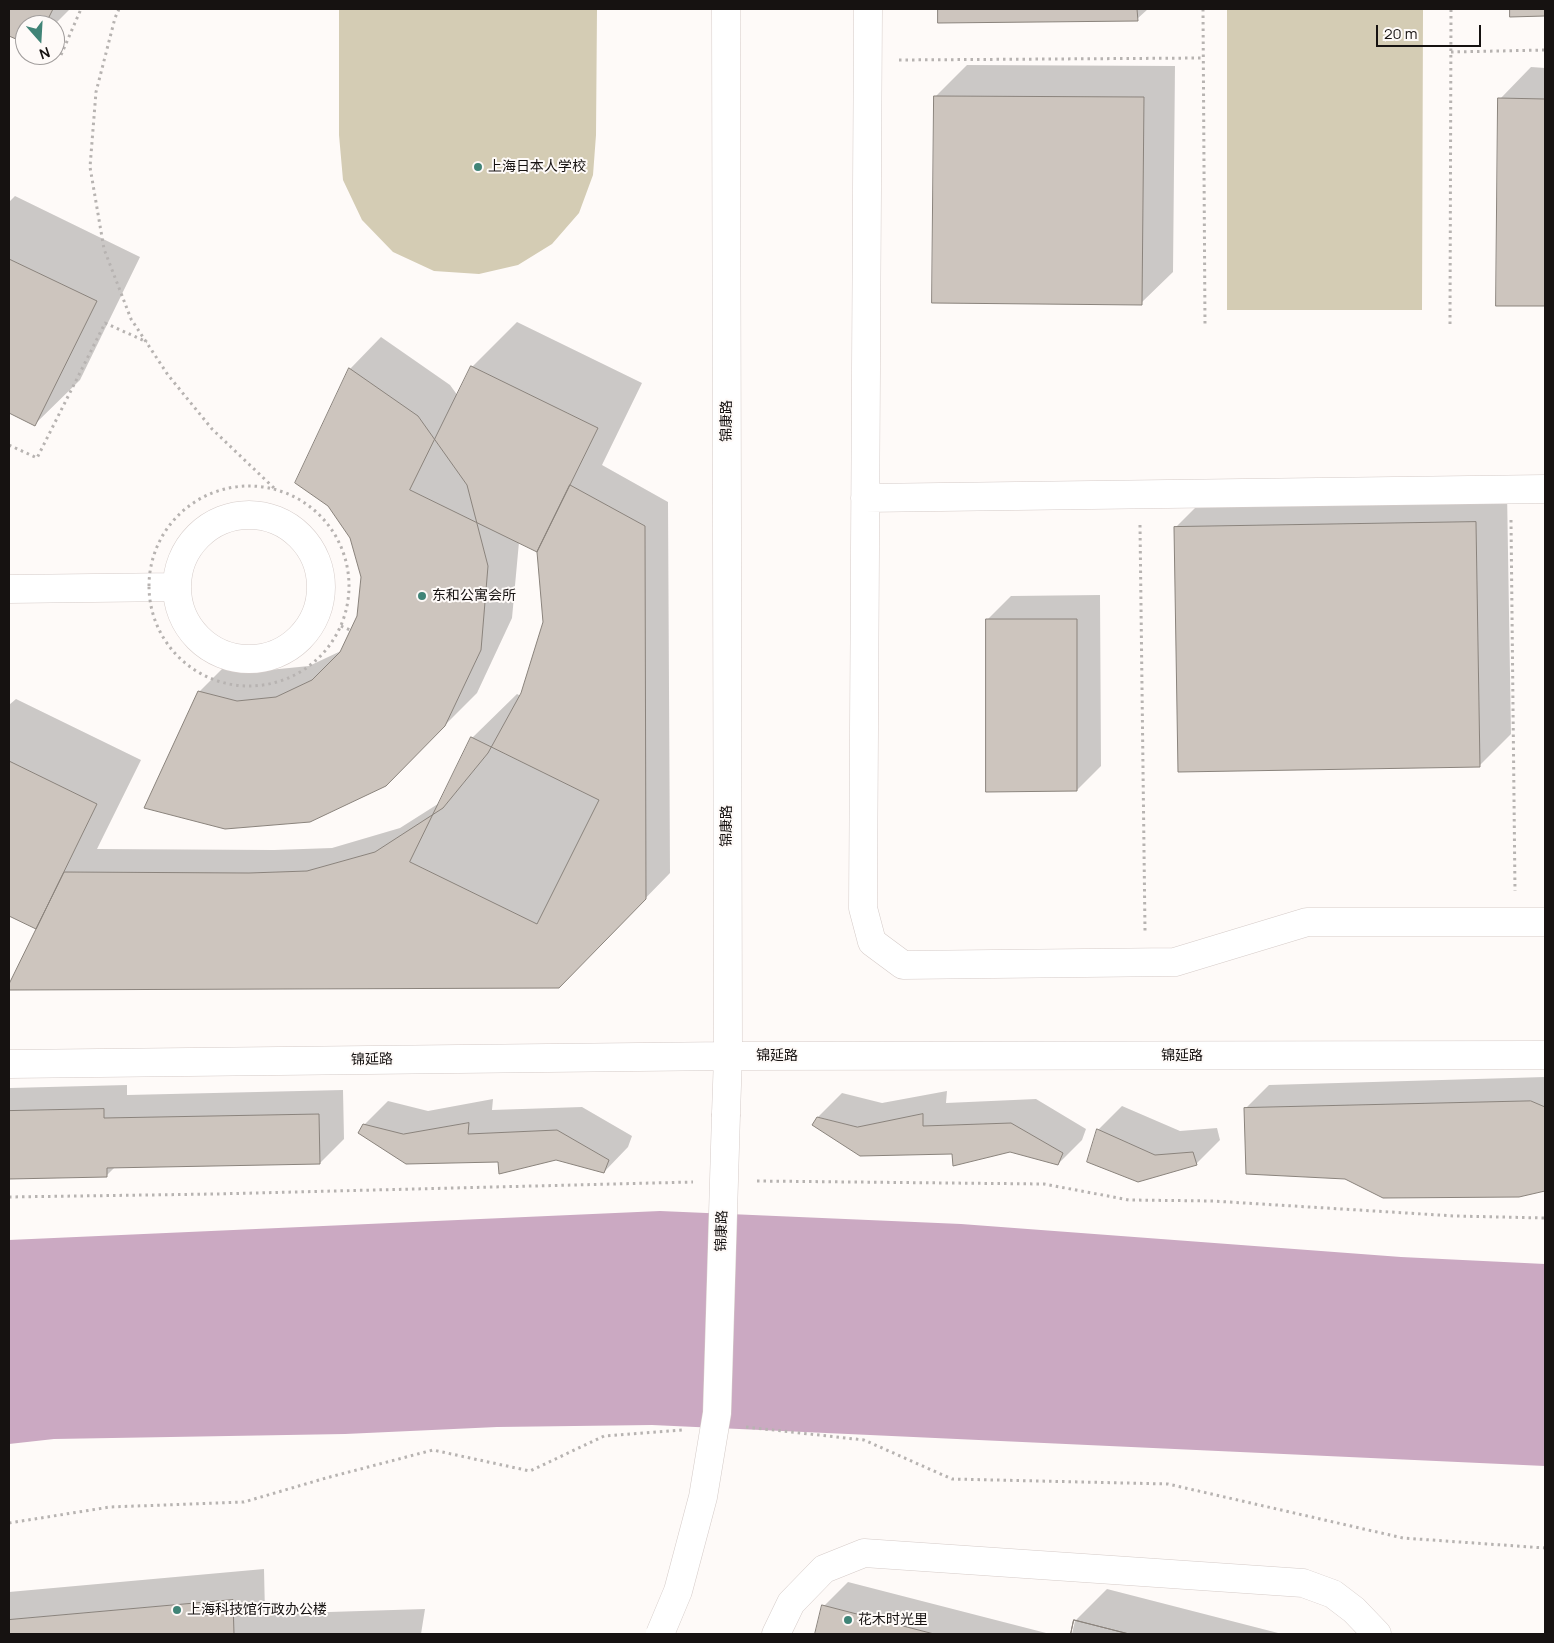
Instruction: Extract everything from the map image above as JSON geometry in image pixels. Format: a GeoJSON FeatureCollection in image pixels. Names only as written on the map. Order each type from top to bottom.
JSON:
{"type":"FeatureCollection","features":[{"type":"Feature","properties":{"kind":"street","name":"锦康路"},"geometry":{"type":"LineString","coordinates":[[660,1634],[678,1591],[703,1497],[717,1413],[728,1056],[726,9]]}},
{"type":"Feature","properties":{"kind":"street"},"geometry":{"type":"LineString","coordinates":[[868,9],[863,908],[872,942],[903,965],[1145,963],[1175,962],[1307,922],[1545,922]]}},
{"type":"Feature","properties":{"kind":"street"},"geometry":{"type":"LineString","coordinates":[[865,498],[1545,489]]}},
{"type":"Feature","properties":{"kind":"street"},"geometry":{"type":"LineString","coordinates":[[245,514],[269,517],[276,520],[291,528],[309,545],[320,567],[322,592],[316,615],[302,636],[283,651],[259,659],[236,658],[214,650],[195,636],[182,617],[176,594],[177,586],[178,571],[187,549],[202,532],[222,519],[245,514]]}},
{"type":"Feature","properties":{"kind":"street"},"geometry":{"type":"LineString","coordinates":[[9,589],[177,586]]}},
{"type":"Feature","properties":{"kind":"street","name":"锦延路"},"geometry":{"type":"LineString","coordinates":[[9,1064],[728,1056],[1545,1055]]}},
{"type":"Feature","properties":{"kind":"street"},"geometry":{"type":"LineString","coordinates":[[776,1634],[791,1603],[824,1569],[864,1553],[1302,1583],[1333,1594],[1354,1610],[1377,1634]]}},
{"type":"Feature","properties":{"kind":"path"},"geometry":{"type":"LineString","coordinates":[[65,46],[81,9]]}},
{"type":"Feature","properties":{"kind":"path"},"geometry":{"type":"LineString","coordinates":[[119,9],[96,92],[90,167],[104,249],[132,319],[168,375],[212,429],[274,488]]}},
{"type":"Feature","properties":{"kind":"path"},"geometry":{"type":"LineString","coordinates":[[1202,9],[1205,327]]}},
{"type":"Feature","properties":{"kind":"path"},"geometry":{"type":"LineString","coordinates":[[1450,324],[1451,9]]}},
{"type":"Feature","properties":{"kind":"path"},"geometry":{"type":"LineString","coordinates":[[1451,52],[1545,50]]}},
{"type":"Feature","properties":{"kind":"path"},"geometry":{"type":"LineString","coordinates":[[868,60],[1203,58]]}},
{"type":"Feature","properties":{"kind":"path"},"geometry":{"type":"LineString","coordinates":[[9,445],[37,458],[105,323],[147,343]]}},
{"type":"Feature","properties":{"kind":"path"},"geometry":{"type":"LineString","coordinates":[[240,485],[274,488],[306,502],[330,526],[346,556],[350,591],[341,626],[324,653],[297,674],[265,686],[232,686],[202,675],[176,656],[157,630],[148,599],[150,567],[161,536],[181,511],[208,494],[240,485]]}},
{"type":"Feature","properties":{"kind":"path"},"geometry":{"type":"LineString","coordinates":[[1510,489],[1515,922]]}},
{"type":"Feature","properties":{"kind":"path"},"geometry":{"type":"LineString","coordinates":[[1140,494],[1145,963]]}},
{"type":"Feature","properties":{"kind":"path"},"geometry":{"type":"LineString","coordinates":[[341,626],[350,630]]}},
{"type":"Feature","properties":{"kind":"path"},"geometry":{"type":"LineString","coordinates":[[753,1181],[1044,1184],[1129,1200],[1212,1201],[1456,1216],[1545,1218]]}},
{"type":"Feature","properties":{"kind":"path"},"geometry":{"type":"LineString","coordinates":[[9,1197],[215,1194],[694,1182]]}},
{"type":"Feature","properties":{"kind":"path"},"geometry":{"type":"LineString","coordinates":[[736,1426],[864,1440],[952,1479],[1168,1484],[1403,1538],[1545,1548]]}},
{"type":"Feature","properties":{"kind":"path"},"geometry":{"type":"LineString","coordinates":[[9,1524],[110,1507],[244,1502],[433,1450],[530,1471],[604,1436],[689,1430]]}},
{"type":"Feature","properties":{"kind":"shaded area"},"geometry":{"type":"Polygon","coordinates":[[[339,9],[597,9],[596,135],[593,175],[579,213],[552,244],[518,265],[479,274],[434,271],[393,252],[362,220],[343,180],[339,135],[339,9]]]}},
{"type":"Feature","properties":{"kind":"shaded area"},"geometry":{"type":"Polygon","coordinates":[[[1227,9],[1423,9],[1422,310],[1227,310],[1227,9]]]}},
{"type":"Feature","properties":{"kind":"shaded area"},"geometry":{"type":"Polygon","coordinates":[[[660,1211],[961,1224],[1401,1257],[1545,1264],[1545,1466],[652,1425],[497,1427],[345,1434],[54,1439],[9,1444],[9,1240],[660,1211]]]}},
{"type":"Feature","properties":{"kind":"building"},"geometry":{"type":"Polygon","coordinates":[[[9,9],[53,9],[50,15],[15,15],[15,39],[9,36],[9,9]]]}},
{"type":"Feature","properties":{"kind":"building"},"geometry":{"type":"Polygon","coordinates":[[[938,9],[1137,9],[1138,21],[938,23],[938,9]]]}},
{"type":"Feature","properties":{"kind":"building"},"geometry":{"type":"Polygon","coordinates":[[[1510,9],[1545,9],[1545,16],[1510,17],[1510,9]]]}},
{"type":"Feature","properties":{"kind":"building"},"geometry":{"type":"Polygon","coordinates":[[[934,96],[1144,97],[1142,305],[932,303],[934,96]]]}},
{"type":"Feature","properties":{"kind":"building"},"geometry":{"type":"Polygon","coordinates":[[[1498,98],[1545,99],[1545,306],[1496,306],[1498,98]]]}},
{"type":"Feature","properties":{"kind":"building"},"geometry":{"type":"Polygon","coordinates":[[[9,259],[97,301],[35,426],[9,413],[9,259]]]}},
{"type":"Feature","properties":{"kind":"building"},"geometry":{"type":"Polygon","coordinates":[[[471,366],[598,428],[537,552],[410,490],[471,366]]]}},
{"type":"Feature","properties":{"kind":"building","name":"东和公寓会所"},"geometry":{"type":"Polygon","coordinates":[[[349,368],[418,416],[467,485],[488,566],[481,650],[445,726],[386,786],[310,822],[225,829],[144,808],[198,691],[237,701],[276,697],[312,680],[340,652],[357,616],[361,577],[350,538],[328,506],[295,483],[349,368]]]}},
{"type":"Feature","properties":{"kind":"building"},"geometry":{"type":"Polygon","coordinates":[[[570,485],[645,526],[646,899],[559,988],[9,990],[9,984],[64,872],[249,873],[307,871],[375,852],[443,808],[488,753],[521,693],[543,622],[537,552],[570,485]]]}},
{"type":"Feature","properties":{"kind":"building"},"geometry":{"type":"Polygon","coordinates":[[[1476,522],[1480,767],[1178,772],[1174,527],[1476,522]]]}},
{"type":"Feature","properties":{"kind":"building"},"geometry":{"type":"Polygon","coordinates":[[[986,619],[1077,619],[1077,791],[986,792],[986,619]]]}},
{"type":"Feature","properties":{"kind":"building"},"geometry":{"type":"Polygon","coordinates":[[[471,737],[599,800],[537,924],[410,862],[471,737]]]}},
{"type":"Feature","properties":{"kind":"building"},"geometry":{"type":"Polygon","coordinates":[[[9,761],[97,804],[36,929],[9,916],[9,761]]]}},
{"type":"Feature","properties":{"kind":"building"},"geometry":{"type":"Polygon","coordinates":[[[1531,1101],[1545,1107],[1545,1191],[1519,1197],[1383,1198],[1345,1179],[1246,1174],[1244,1108],[1531,1101]]]}},
{"type":"Feature","properties":{"kind":"building"},"geometry":{"type":"Polygon","coordinates":[[[104,1109],[104,1118],[319,1114],[320,1164],[107,1168],[107,1177],[9,1179],[9,1111],[104,1109]]]}},
{"type":"Feature","properties":{"kind":"building"},"geometry":{"type":"Polygon","coordinates":[[[923,1114],[923,1126],[1011,1123],[1063,1153],[1058,1165],[1010,1152],[953,1166],[952,1154],[860,1156],[812,1125],[817,1117],[857,1127],[923,1114]]]}},
{"type":"Feature","properties":{"kind":"building"},"geometry":{"type":"Polygon","coordinates":[[[469,1123],[468,1134],[557,1130],[609,1160],[604,1173],[556,1160],[499,1174],[498,1162],[406,1164],[358,1133],[363,1124],[403,1134],[469,1123]]]}},
{"type":"Feature","properties":{"kind":"building"},"geometry":{"type":"Polygon","coordinates":[[[1097,1129],[1155,1155],[1193,1152],[1197,1165],[1138,1182],[1087,1162],[1097,1129]]]}},
{"type":"Feature","properties":{"kind":"building","name":"上海科技馆行政办公楼"},"geometry":{"type":"Polygon","coordinates":[[[233,1600],[234,1634],[9,1634],[9,1620],[233,1600]]]}},
{"type":"Feature","properties":{"kind":"building","name":"花木时光里"},"geometry":{"type":"Polygon","coordinates":[[[822,1605],[934,1634],[815,1634],[822,1605]]]}},
{"type":"Feature","properties":{"kind":"building"},"geometry":{"type":"Polygon","coordinates":[[[1074,1620],[1129,1634],[1071,1634],[1074,1620]]]}},
{"type":"Feature","properties":{"kind":"building"},"geometry":{"type":"Polygon","coordinates":[[[1074,1620],[1129,1634],[1071,1634],[1074,1620]]]}},
{"type":"Feature","properties":{"kind":"place","name":"上海日本人学校"},"geometry":{"type":"Point","coordinates":[478,167]}},
{"type":"Feature","properties":{"kind":"place","name":"东和公寓会所"},"geometry":{"type":"Point","coordinates":[422,596]}},
{"type":"Feature","properties":{"kind":"place","name":"上海科技馆行政办公楼"},"geometry":{"type":"Point","coordinates":[177,1610]}},
{"type":"Feature","properties":{"kind":"place","name":"花木时光里"},"geometry":{"type":"Point","coordinates":[848,1620]}}]}
